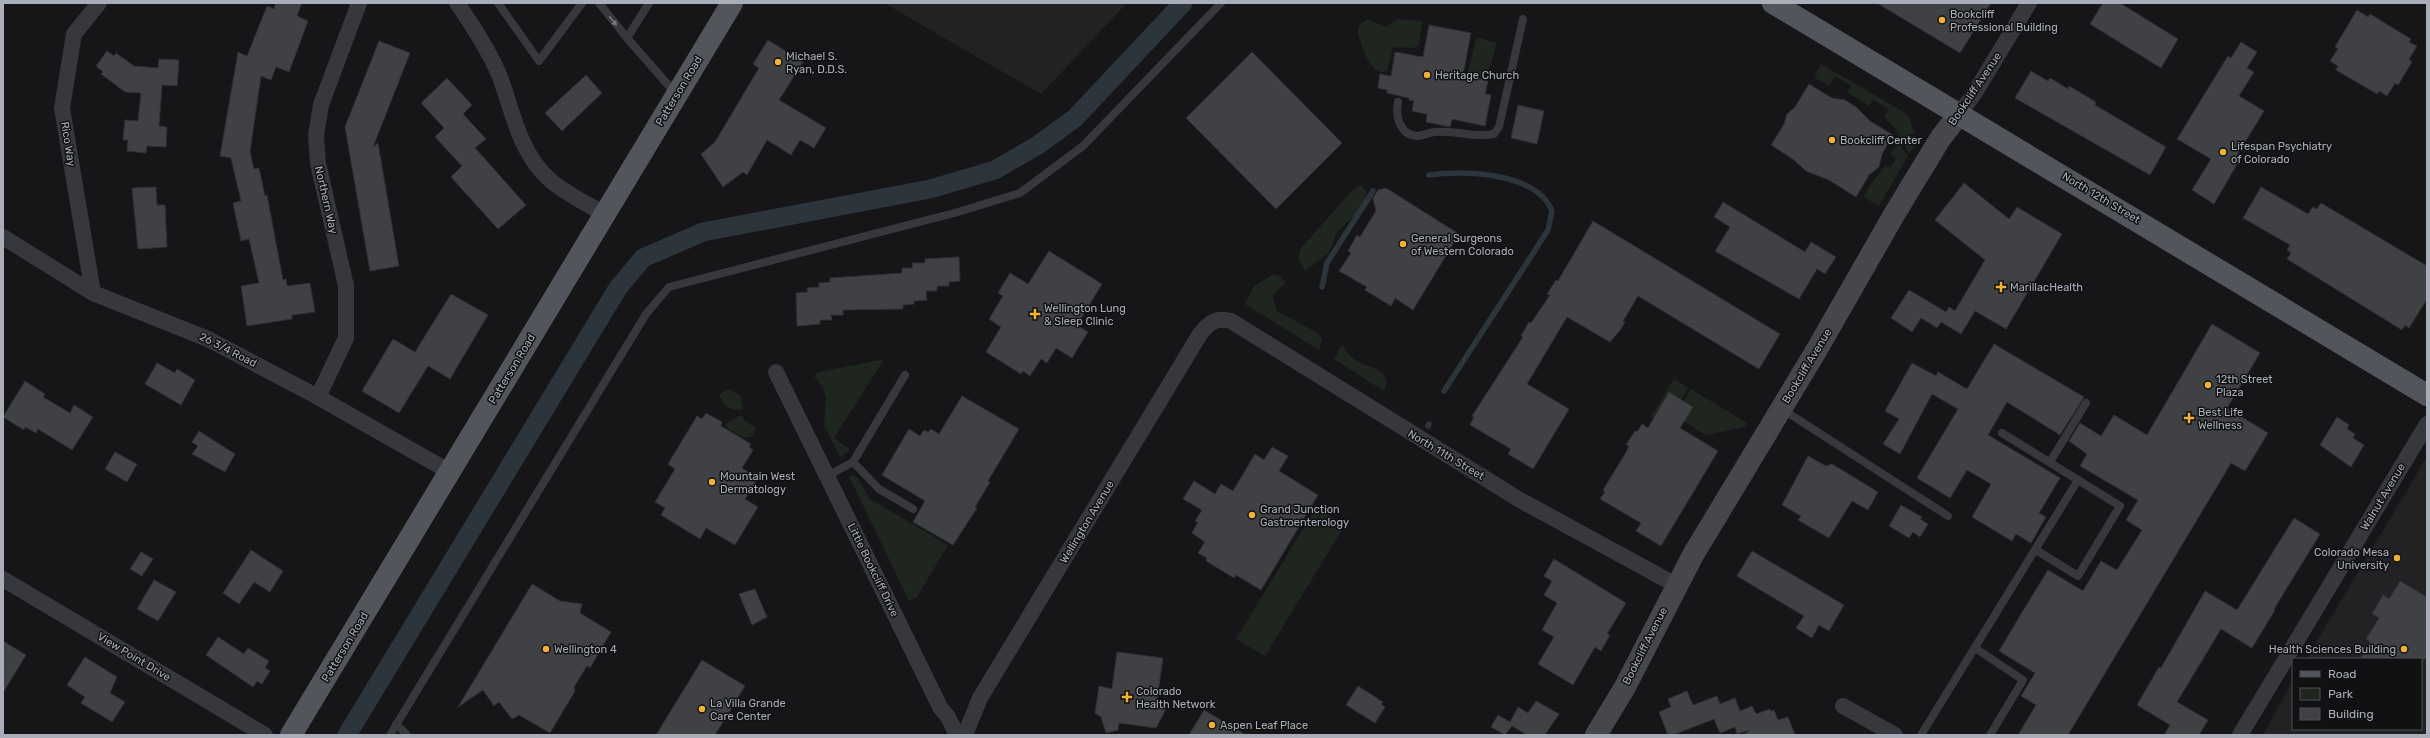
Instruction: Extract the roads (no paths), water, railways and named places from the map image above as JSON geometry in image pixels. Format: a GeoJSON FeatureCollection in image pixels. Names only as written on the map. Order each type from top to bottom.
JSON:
{"type":"FeatureCollection","features":[{"type":"Feature","properties":{"kind":"main road","name":"Patterson Road"},"geometry":{"type":"LineString","coordinates":[[291,735],[732,3]]}},
{"type":"Feature","properties":{"kind":"main road","name":"North 12th Street"},"geometry":{"type":"LineString","coordinates":[[1774,3],[2427,395]]}},
{"type":"Feature","properties":{"kind":"street","name":"Rico Way"},"geometry":{"type":"LineString","coordinates":[[93,293],[62,108],[74,34],[99,3]]}},
{"type":"Feature","properties":{"kind":"street","name":"Northern Way"},"geometry":{"type":"LineString","coordinates":[[318,397],[346,338],[346,286],[318,164],[316,135],[321,105],[359,3]]}},
{"type":"Feature","properties":{"kind":"street"},"geometry":{"type":"LineString","coordinates":[[457,3],[475,28],[499,76],[521,138],[530,156],[550,180],[605,214]]}},
{"type":"Feature","properties":{"kind":"street","name":"Bookcliff Avenue"},"geometry":{"type":"LineString","coordinates":[[1596,735],[1642,654],[1676,585],[1895,213],[1940,139],[1974,94],[2029,3]]}},
{"type":"Feature","properties":{"kind":"street","name":"26 3/4 Road"},"geometry":{"type":"LineString","coordinates":[[3,237],[93,293],[208,339],[318,397],[450,472]]}},
{"type":"Feature","properties":{"kind":"street","name":"North 11th Street"},"geometry":{"type":"LineString","coordinates":[[1221,318],[1231,321],[1520,500],[1676,585]]}},
{"type":"Feature","properties":{"kind":"street","name":"Wellington Avenue"},"geometry":{"type":"LineString","coordinates":[[965,735],[980,698],[1200,334],[1209,323],[1221,318]]}},
{"type":"Feature","properties":{"kind":"street","name":"Little Bookcliff Drive"},"geometry":{"type":"LineString","coordinates":[[776,372],[940,707],[948,717],[957,735]]}},
{"type":"Feature","properties":{"kind":"street","name":"Walnut Avenue"},"geometry":{"type":"LineString","coordinates":[[2240,735],[2427,424]]}},
{"type":"Feature","properties":{"kind":"street","name":"View Point Drive"},"geometry":{"type":"LineString","coordinates":[[3,579],[265,735]]}},
{"type":"Feature","properties":{"kind":"street"},"geometry":{"type":"LineString","coordinates":[[1843,706],[1895,735]]}},
{"type":"Feature","properties":{"kind":"lane"},"geometry":{"type":"LineString","coordinates":[[498,3],[539,61],[582,3]]}},
{"type":"Feature","properties":{"kind":"lane"},"geometry":{"type":"LineString","coordinates":[[599,3],[627,38],[677,94]]}},
{"type":"Feature","properties":{"kind":"lane"},"geometry":{"type":"LineString","coordinates":[[627,38],[649,3]]}},
{"type":"Feature","properties":{"kind":"lane"},"geometry":{"type":"LineString","coordinates":[[390,735],[646,314],[669,287],[958,212],[1020,193],[1083,146],[1222,3]]}},
{"type":"Feature","properties":{"kind":"lane"},"geometry":{"type":"LineString","coordinates":[[1398,102],[1396,112],[1398,121],[1406,132],[1416,136],[1436,132],[1476,136],[1494,134],[1499,127],[1523,19]]}},
{"type":"Feature","properties":{"kind":"lane"},"geometry":{"type":"LineString","coordinates":[[828,476],[853,462],[905,375]]}},
{"type":"Feature","properties":{"kind":"lane"},"geometry":{"type":"LineString","coordinates":[[2050,462],[2086,403]]}},
{"type":"Feature","properties":{"kind":"lane"},"geometry":{"type":"LineString","coordinates":[[1781,409],[1948,516]]}},
{"type":"Feature","properties":{"kind":"lane"},"geometry":{"type":"LineString","coordinates":[[2002,433],[2120,506],[2078,576],[2036,550]]}},
{"type":"Feature","properties":{"kind":"lane"},"geometry":{"type":"LineString","coordinates":[[853,462],[879,489],[913,509]]}},
{"type":"Feature","properties":{"kind":"lane"},"geometry":{"type":"LineString","coordinates":[[1921,735],[2078,480]]}},
{"type":"Feature","properties":{"kind":"lane"},"geometry":{"type":"LineString","coordinates":[[1975,648],[2023,680],[1990,735]]}},
{"type":"Feature","properties":{"kind":"lane"},"geometry":{"type":"LineString","coordinates":[[396,724],[407,735]]}},
{"type":"Feature","properties":{"kind":"waterway"},"geometry":{"type":"LineString","coordinates":[[347,735],[618,288],[643,258],[703,232],[930,189],[995,170],[1038,145],[1075,118],[1183,3]]}},
{"type":"Feature","properties":{"kind":"waterway"},"geometry":{"type":"LineString","coordinates":[[1429,175],[1460,173],[1498,176],[1531,188],[1544,198],[1552,211],[1548,230],[1444,391]]}},
{"type":"Feature","properties":{"kind":"waterway"},"geometry":{"type":"LineString","coordinates":[[1322,287],[1327,263],[1373,191]]}},
{"type":"Feature","properties":{"kind":"place","name":"Bookcliff Professional Building"},"geometry":{"type":"Point","coordinates":[1942,20]}},
{"type":"Feature","properties":{"kind":"place","name":"Michael S. Ryan, D.D.S."},"geometry":{"type":"Point","coordinates":[778,62]}},
{"type":"Feature","properties":{"kind":"place","name":"Heritage Church"},"geometry":{"type":"Point","coordinates":[1427,75]}},
{"type":"Feature","properties":{"kind":"place","name":"Bookcliff Center"},"geometry":{"type":"Point","coordinates":[1832,140]}},
{"type":"Feature","properties":{"kind":"place","name":"Lifespan Psychiatry of Colorado"},"geometry":{"type":"Point","coordinates":[2223,152]}},
{"type":"Feature","properties":{"kind":"place","name":"General Surgeons of Western Colorado"},"geometry":{"type":"Point","coordinates":[1403,244]}},
{"type":"Feature","properties":{"kind":"place","name":"MarillacHealth"},"geometry":{"type":"Point","coordinates":[2001,287]}},
{"type":"Feature","properties":{"kind":"place","name":"Wellington Lung & Sleep Clinic"},"geometry":{"type":"Point","coordinates":[1035,314]}},
{"type":"Feature","properties":{"kind":"place","name":"12th Street Plaza"},"geometry":{"type":"Point","coordinates":[2208,385]}},
{"type":"Feature","properties":{"kind":"place","name":"Best Life Wellness"},"geometry":{"type":"Point","coordinates":[2189,418]}},
{"type":"Feature","properties":{"kind":"place","name":"Mountain West Dermatology"},"geometry":{"type":"Point","coordinates":[712,482]}},
{"type":"Feature","properties":{"kind":"place","name":"Grand Junction Gastroenterology"},"geometry":{"type":"Point","coordinates":[1252,515]}},
{"type":"Feature","properties":{"kind":"place","name":"Colorado Mesa University"},"geometry":{"type":"Point","coordinates":[2397,558]}},
{"type":"Feature","properties":{"kind":"place","name":"Wellington 4"},"geometry":{"type":"Point","coordinates":[546,649]}},
{"type":"Feature","properties":{"kind":"place","name":"Health Sciences Building"},"geometry":{"type":"Point","coordinates":[2404,649]}},
{"type":"Feature","properties":{"kind":"place","name":"Colorado Health Network"},"geometry":{"type":"Point","coordinates":[1127,697]}},
{"type":"Feature","properties":{"kind":"place","name":"La Villa Grande Care Center"},"geometry":{"type":"Point","coordinates":[702,709]}},
{"type":"Feature","properties":{"kind":"place","name":"Aspen Leaf Place"},"geometry":{"type":"Point","coordinates":[1212,725]}}]}
